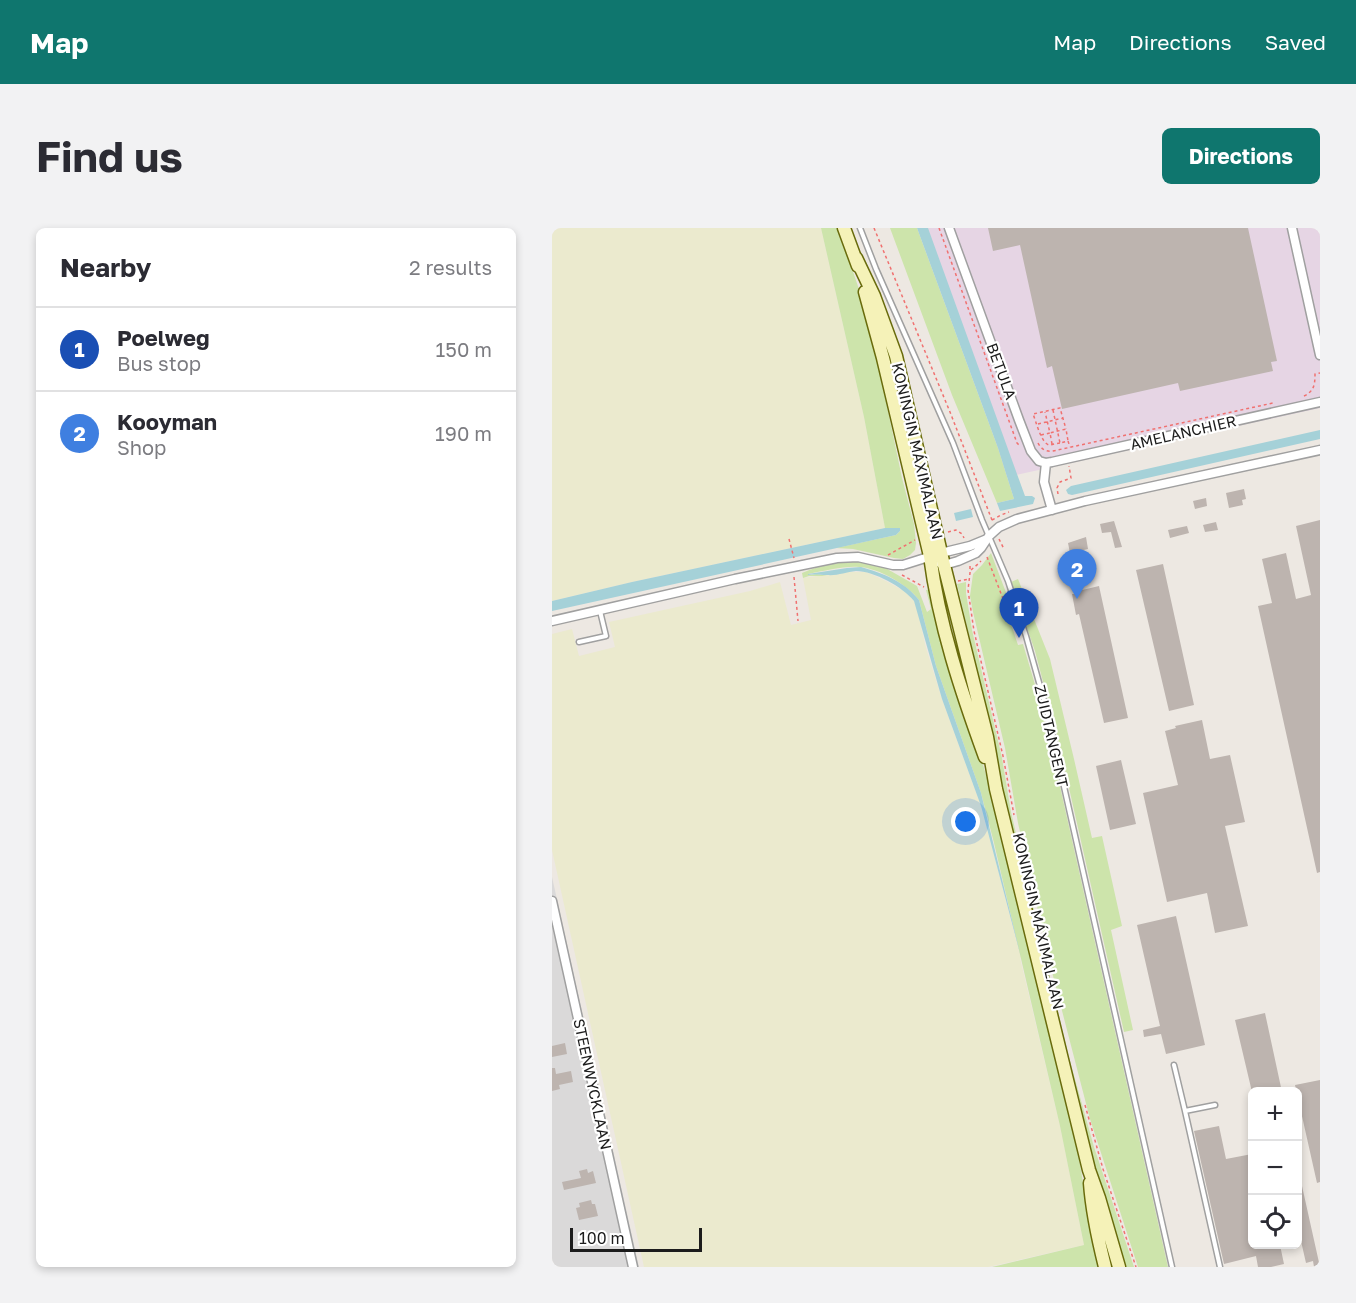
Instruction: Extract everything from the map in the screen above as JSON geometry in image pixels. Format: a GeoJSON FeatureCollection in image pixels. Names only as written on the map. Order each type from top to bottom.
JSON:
{"type":"FeatureCollection","features":[{"type":"Feature","properties":{"kind":"main road","name":"KONINGIN MÁXIMALAAN"},"geometry":{"type":"LineString","coordinates":[[844,228],[874,296],[896,356],[938,558],[949,583],[987,737],[996,789],[1089,1170],[1119,1267]]}},
{"type":"Feature","properties":{"kind":"main road","name":"KONINGIN MÁXIMALAAN"},"geometry":{"type":"LineString","coordinates":[[938,558],[934,587],[949,648],[996,789]]}},
{"type":"Feature","properties":{"kind":"main road","name":"KONINGIN MÁXIMALAAN"},"geometry":{"type":"LineString","coordinates":[[1089,1170],[1093,1210],[1105,1267]]}},
{"type":"Feature","properties":{"kind":"street","name":"BETULA"},"geometry":{"type":"LineString","coordinates":[[950,228],[1031,451],[1039,461],[1046,463]]}},
{"type":"Feature","properties":{"kind":"street"},"geometry":{"type":"LineString","coordinates":[[1292,228],[1320,355]]}},
{"type":"Feature","properties":{"kind":"street","name":"AMELANCHIER"},"geometry":{"type":"LineString","coordinates":[[1046,463],[1320,402]]}},
{"type":"Feature","properties":{"kind":"street"},"geometry":{"type":"LineString","coordinates":[[938,558],[958,561],[976,553],[999,527],[1051,507],[1320,450]]}},
{"type":"Feature","properties":{"kind":"street"},"geometry":{"type":"LineString","coordinates":[[1046,463],[1044,482],[1051,507]]}},
{"type":"Feature","properties":{"kind":"street"},"geometry":{"type":"LineString","coordinates":[[552,621],[794,563],[858,557],[903,565],[938,558],[988,537]]}},
{"type":"Feature","properties":{"kind":"street","name":"STEENWYCKLAAN"},"geometry":{"type":"LineString","coordinates":[[552,902],[633,1267]]}},
{"type":"Feature","properties":{"kind":"lane","name":"ZUIDTANGENT"},"geometry":{"type":"LineString","coordinates":[[860,228],[1008,581],[1029,646],[1047,711],[1172,1267]]}},
{"type":"Feature","properties":{"kind":"lane"},"geometry":{"type":"LineString","coordinates":[[579,642],[606,636],[600,611]]}},
{"type":"Feature","properties":{"kind":"lane"},"geometry":{"type":"LineString","coordinates":[[1174,1065],[1220,1267]]}},
{"type":"Feature","properties":{"kind":"lane"},"geometry":{"type":"LineString","coordinates":[[1185,1112],[1215,1105]]}},
{"type":"Feature","properties":{"kind":"path"},"geometry":{"type":"LineString","coordinates":[[874,228],[992,520]]}},
{"type":"Feature","properties":{"kind":"path"},"geometry":{"type":"LineString","coordinates":[[1305,396],[1314,388],[1315,374],[1320,373]]}},
{"type":"Feature","properties":{"kind":"path"},"geometry":{"type":"LineString","coordinates":[[1051,507],[1058,493],[1057,488],[1060,482],[1071,478],[1065,448],[1271,403]]}},
{"type":"Feature","properties":{"kind":"path"},"geometry":{"type":"LineString","coordinates":[[1068,441],[1048,444],[1041,435],[1033,414],[1060,408],[1070,447]]}},
{"type":"Feature","properties":{"kind":"path"},"geometry":{"type":"LineString","coordinates":[[1053,409],[1060,443]]}},
{"type":"Feature","properties":{"kind":"path"},"geometry":{"type":"LineString","coordinates":[[1044,411],[1052,445]]}},
{"type":"Feature","properties":{"kind":"path"},"geometry":{"type":"LineString","coordinates":[[1037,424],[1063,418]]}},
{"type":"Feature","properties":{"kind":"path"},"geometry":{"type":"LineString","coordinates":[[1041,435],[1066,429]]}},
{"type":"Feature","properties":{"kind":"path"},"geometry":{"type":"LineString","coordinates":[[789,539],[794,563],[798,621]]}},
{"type":"Feature","properties":{"kind":"path"},"geometry":{"type":"LineString","coordinates":[[999,539],[1004,549]]}},
{"type":"Feature","properties":{"kind":"path"},"geometry":{"type":"LineString","coordinates":[[985,553],[1010,617]]}},
{"type":"Feature","properties":{"kind":"path","name":"KONINGIN MÁXIMALAAN"},"geometry":{"type":"LineString","coordinates":[[970,570],[968,590],[974,631],[1014,814]]}},
{"type":"Feature","properties":{"kind":"path"},"geometry":{"type":"LineString","coordinates":[[901,575],[926,588],[934,587]]}},
{"type":"Feature","properties":{"kind":"path"},"geometry":{"type":"LineString","coordinates":[[949,583],[969,579]]}},
{"type":"Feature","properties":{"kind":"path"},"geometry":{"type":"LineString","coordinates":[[1084,1102],[1103,1169],[1136,1267]]}},
{"type":"Feature","properties":{"kind":"shaded area"},"geometry":{"type":"Polygon","coordinates":[[[927,228],[1320,228],[1320,408],[1007,477],[927,228]]]}},
{"type":"Feature","properties":{"kind":"shaded area"},"geometry":{"type":"Polygon","coordinates":[[[552,877],[639,1267],[552,1267],[552,877]]]}},
{"type":"Feature","properties":{"kind":"green space"},"geometry":{"type":"Polygon","coordinates":[[[552,228],[821,228],[864,417],[885,528],[552,601],[552,228]]]}},
{"type":"Feature","properties":{"kind":"green space"},"geometry":{"type":"Polygon","coordinates":[[[821,228],[838,228],[873,339],[914,524],[915,550],[903,559],[836,548],[896,535],[900,531],[899,528],[885,528],[864,417],[821,228]]]}},
{"type":"Feature","properties":{"kind":"green space"},"geometry":{"type":"Polygon","coordinates":[[[890,228],[917,228],[998,448],[1014,499],[997,503],[952,395],[890,228]]]}},
{"type":"Feature","properties":{"kind":"green space"},"geometry":{"type":"Polygon","coordinates":[[[991,553],[1010,603],[1013,616],[1009,618],[1018,645],[1023,644],[1050,742],[1168,1267],[1138,1267],[1090,1119],[1052,972],[1018,823],[1005,748],[970,596],[973,574],[991,553]]]}},
{"type":"Feature","properties":{"kind":"green space"},"geometry":{"type":"Polygon","coordinates":[[[863,561],[882,566],[917,586],[927,612],[931,609],[926,590],[932,589],[993,799],[1059,1064],[1100,1267],[992,1267],[1084,1245],[1060,1126],[994,843],[981,793],[936,666],[919,600],[892,578],[867,568],[840,568],[808,574],[827,576],[803,578],[802,573],[817,567],[863,561]]]}},
{"type":"Feature","properties":{"kind":"green space"},"geometry":{"type":"Polygon","coordinates":[[[866,572],[886,581],[906,592],[917,608],[926,648],[942,699],[981,806],[1021,957],[1060,1126],[1084,1245],[988,1267],[644,1267],[552,850],[552,634],[572,629],[579,656],[615,647],[609,622],[750,591],[780,582],[791,625],[811,620],[803,578],[866,572]]]}},
{"type":"Feature","properties":{"kind":"green space"},"geometry":{"type":"Polygon","coordinates":[[[1018,579],[1050,659],[1092,838],[1102,836],[1122,926],[1111,930],[1133,1030],[1124,1032],[1058,739],[1035,651],[1011,582],[1018,579]]]}},
{"type":"Feature","properties":{"kind":"green space"},"geometry":{"type":"Polygon","coordinates":[[[966,582],[972,630],[1002,758],[1011,812],[1068,1054],[1094,1147],[1134,1267],[1122,1267],[1087,1142],[986,724],[978,673],[957,584],[966,582]]]}},
{"type":"Feature","properties":{"kind":"water"},"geometry":{"type":"Polygon","coordinates":[[[917,228],[928,228],[1025,496],[1035,498],[1033,504],[1000,511],[997,503],[1014,499],[998,448],[917,228]]]}},
{"type":"Feature","properties":{"kind":"water"},"geometry":{"type":"Polygon","coordinates":[[[1320,430],[1320,439],[1072,495],[1066,490],[1071,486],[1320,430]]]}},
{"type":"Feature","properties":{"kind":"water"},"geometry":{"type":"Polygon","coordinates":[[[971,509],[973,517],[956,521],[954,513],[971,509]]]}},
{"type":"Feature","properties":{"kind":"water"},"geometry":{"type":"Polygon","coordinates":[[[885,528],[900,528],[900,531],[896,535],[552,611],[552,601],[885,528]]]}},
{"type":"Feature","properties":{"kind":"water"},"geometry":{"type":"Polygon","coordinates":[[[861,567],[893,579],[919,600],[936,666],[981,793],[1021,957],[981,806],[942,699],[914,601],[903,590],[888,581],[863,572],[808,575],[861,567]]]}},
{"type":"Feature","properties":{"kind":"building"},"geometry":{"type":"Polygon","coordinates":[[[988,228],[1248,228],[1277,361],[1271,362],[1273,371],[1180,391],[1178,383],[1062,409],[1052,366],[1047,368],[1020,245],[993,251],[988,228]]]}},
{"type":"Feature","properties":{"kind":"building"},"geometry":{"type":"Polygon","coordinates":[[[1244,489],[1246,499],[1242,500],[1243,505],[1229,508],[1226,493],[1244,489]]]}},
{"type":"Feature","properties":{"kind":"building"},"geometry":{"type":"Polygon","coordinates":[[[1206,498],[1207,506],[1195,509],[1193,501],[1206,498]]]}},
{"type":"Feature","properties":{"kind":"building"},"geometry":{"type":"Polygon","coordinates":[[[1320,520],[1320,872],[1317,873],[1258,606],[1272,603],[1262,559],[1286,553],[1296,599],[1311,595],[1296,526],[1320,520]]]}},
{"type":"Feature","properties":{"kind":"building"},"geometry":{"type":"Polygon","coordinates":[[[1114,521],[1122,547],[1115,548],[1111,532],[1102,533],[1100,524],[1114,521]]]}},
{"type":"Feature","properties":{"kind":"building"},"geometry":{"type":"Polygon","coordinates":[[[1216,522],[1218,530],[1205,532],[1203,525],[1216,522]]]}},
{"type":"Feature","properties":{"kind":"building"},"geometry":{"type":"Polygon","coordinates":[[[1187,526],[1189,533],[1170,538],[1168,530],[1187,526]]]}},
{"type":"Feature","properties":{"kind":"building"},"geometry":{"type":"Polygon","coordinates":[[[1086,537],[1088,549],[1070,553],[1068,543],[1086,537]]]}},
{"type":"Feature","properties":{"kind":"building"},"geometry":{"type":"Polygon","coordinates":[[[1163,564],[1194,705],[1169,711],[1136,570],[1163,564]]]}},
{"type":"Feature","properties":{"kind":"building"},"geometry":{"type":"Polygon","coordinates":[[[1099,586],[1128,718],[1104,723],[1079,614],[1076,615],[1072,594],[1099,586]]]}},
{"type":"Feature","properties":{"kind":"building"},"geometry":{"type":"Polygon","coordinates":[[[1202,720],[1210,759],[1230,755],[1245,822],[1225,826],[1248,926],[1215,933],[1207,893],[1167,902],[1143,793],[1178,785],[1165,731],[1176,728],[1175,726],[1202,720]]]}},
{"type":"Feature","properties":{"kind":"building"},"geometry":{"type":"Polygon","coordinates":[[[1121,760],[1136,824],[1110,830],[1096,766],[1121,760]]]}},
{"type":"Feature","properties":{"kind":"building"},"geometry":{"type":"Polygon","coordinates":[[[1176,916],[1205,1045],[1166,1054],[1161,1034],[1144,1037],[1143,1030],[1160,1026],[1137,925],[1176,916]]]}},
{"type":"Feature","properties":{"kind":"building"},"geometry":{"type":"Polygon","coordinates":[[[1265,1013],[1281,1087],[1251,1087],[1235,1020],[1265,1013]]]}},
{"type":"Feature","properties":{"kind":"building"},"geometry":{"type":"Polygon","coordinates":[[[565,1043],[567,1054],[552,1057],[552,1046],[565,1043]]]}},
{"type":"Feature","properties":{"kind":"building"},"geometry":{"type":"Polygon","coordinates":[[[552,1068],[555,1068],[556,1074],[571,1071],[573,1082],[559,1085],[560,1089],[552,1091],[552,1068]]]}},
{"type":"Feature","properties":{"kind":"building"},"geometry":{"type":"Polygon","coordinates":[[[1320,1080],[1320,1182],[1317,1183],[1302,1116],[1302,1087],[1295,1085],[1320,1080]]]}},
{"type":"Feature","properties":{"kind":"building"},"geometry":{"type":"Polygon","coordinates":[[[1219,1126],[1226,1159],[1248,1155],[1248,1249],[1281,1249],[1284,1264],[1258,1267],[1256,1256],[1224,1264],[1194,1131],[1219,1126]]]}},
{"type":"Feature","properties":{"kind":"building"},"geometry":{"type":"Polygon","coordinates":[[[587,1169],[588,1173],[593,1171],[596,1183],[564,1190],[562,1182],[581,1178],[579,1171],[587,1169]]]}},
{"type":"Feature","properties":{"kind":"building"},"geometry":{"type":"Polygon","coordinates":[[[1302,1186],[1320,1267],[1314,1267],[1313,1261],[1306,1263],[1302,1246],[1302,1186]]]}},
{"type":"Feature","properties":{"kind":"building"},"geometry":{"type":"Polygon","coordinates":[[[591,1200],[592,1204],[595,1204],[598,1216],[579,1220],[576,1208],[580,1207],[579,1203],[591,1200]]]}},
{"type":"Feature","properties":{"kind":"place","name":"Kooyman"},"geometry":{"type":"Point","coordinates":[1077,599]}},
{"type":"Feature","properties":{"kind":"place","name":"Poelweg"},"geometry":{"type":"Point","coordinates":[1019,638]}}]}
